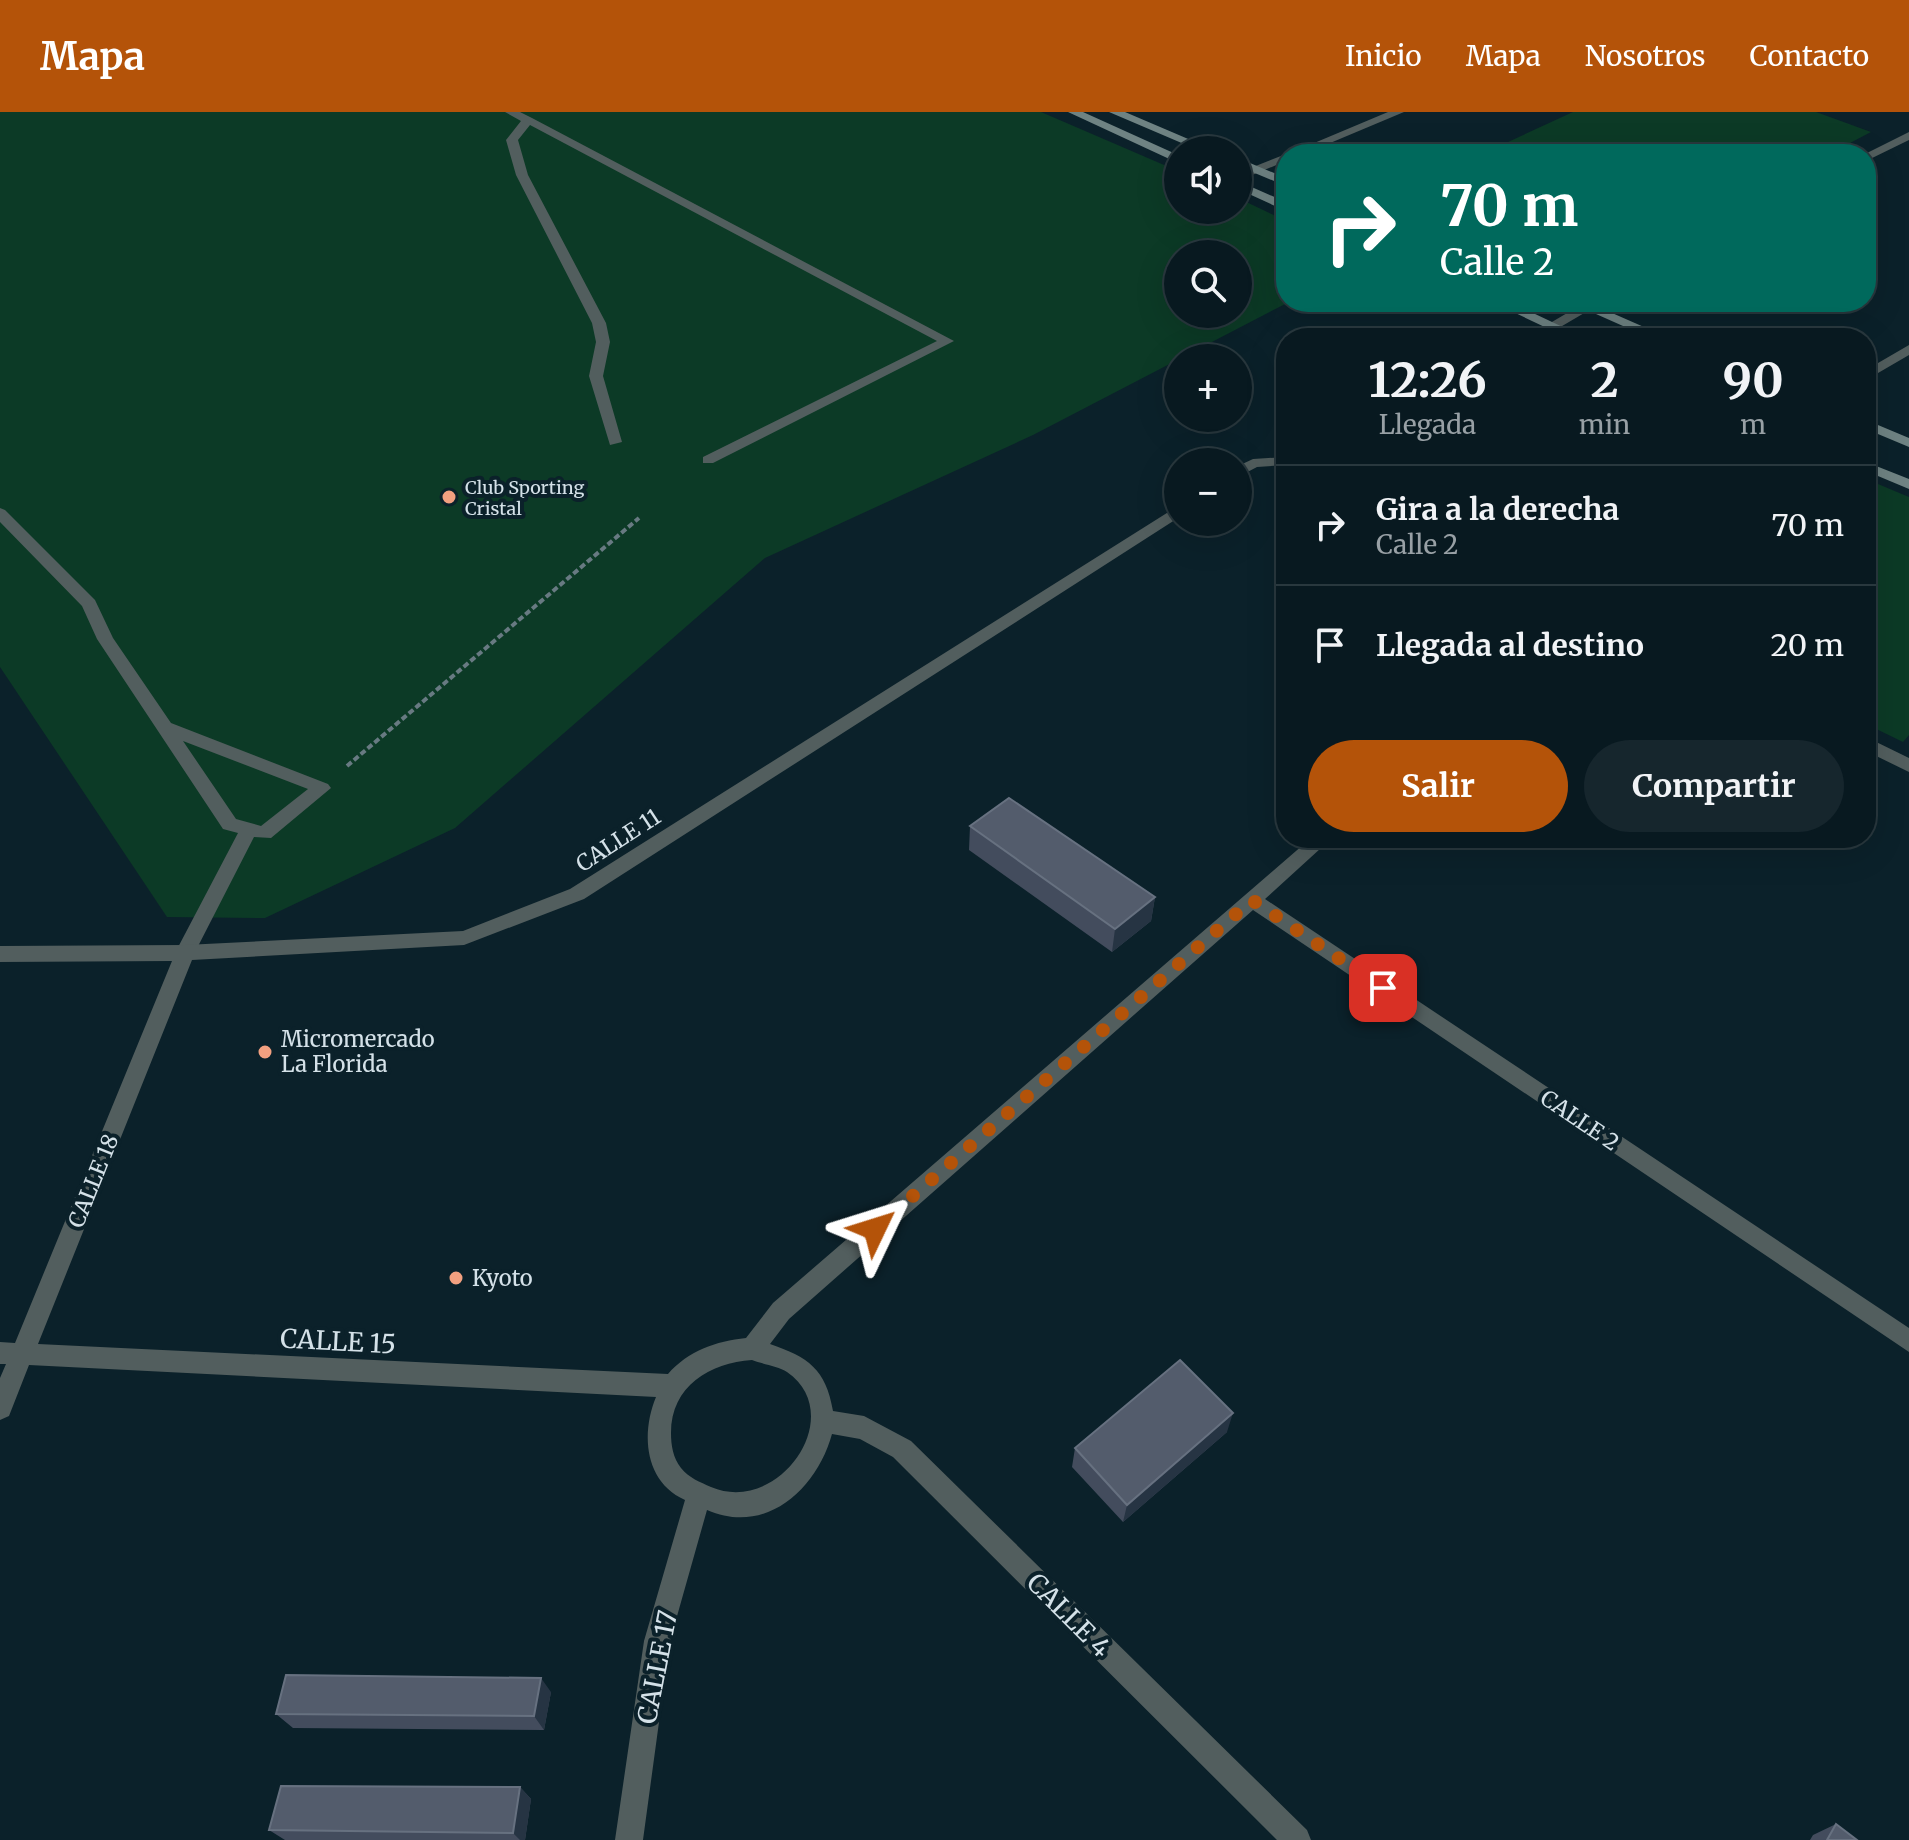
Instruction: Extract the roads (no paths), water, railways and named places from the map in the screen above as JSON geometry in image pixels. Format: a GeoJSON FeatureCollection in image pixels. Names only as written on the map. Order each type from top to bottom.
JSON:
{"type":"FeatureCollection","features":[{"type":"Feature","properties":{"kind":"street"},"geometry":{"type":"LineString","coordinates":[[511,112],[947,341],[708,460]]}},
{"type":"Feature","properties":{"kind":"street"},"geometry":{"type":"LineString","coordinates":[[1074,112],[1164,153]]}},
{"type":"Feature","properties":{"kind":"street"},"geometry":{"type":"LineString","coordinates":[[1115,112],[1174,136]]}},
{"type":"Feature","properties":{"kind":"street"},"geometry":{"type":"LineString","coordinates":[[1319,144],[1398,112]]}},
{"type":"Feature","properties":{"kind":"street"},"geometry":{"type":"LineString","coordinates":[[528,120],[512,140],[519,164],[599,323],[603,342],[596,376],[615,442]]}},
{"type":"Feature","properties":{"kind":"street"},"geometry":{"type":"LineString","coordinates":[[1876,153],[1909,135]]}},
{"type":"Feature","properties":{"kind":"street"},"geometry":{"type":"LineString","coordinates":[[1252,171],[1276,161]]}},
{"type":"Feature","properties":{"kind":"street"},"geometry":{"type":"LineString","coordinates":[[1252,167],[1276,178]]}},
{"type":"Feature","properties":{"kind":"street"},"geometry":{"type":"LineString","coordinates":[[1252,191],[1276,202]]}},
{"type":"Feature","properties":{"kind":"street"},"geometry":{"type":"LineString","coordinates":[[1521,312],[1556,328]]}},
{"type":"Feature","properties":{"kind":"street"},"geometry":{"type":"LineString","coordinates":[[1552,326],[1574,312]]}},
{"type":"Feature","properties":{"kind":"street"},"geometry":{"type":"LineString","coordinates":[[1604,312],[1640,328]]}},
{"type":"Feature","properties":{"kind":"street"},"geometry":{"type":"LineString","coordinates":[[1876,370],[1909,349]]}},
{"type":"Feature","properties":{"kind":"street"},"geometry":{"type":"LineString","coordinates":[[1876,428],[1909,443]]}},
{"type":"Feature","properties":{"kind":"street"},"geometry":{"type":"LineString","coordinates":[[1252,464],[1276,462]]}},
{"type":"Feature","properties":{"kind":"street"},"geometry":{"type":"LineString","coordinates":[[1876,470],[1909,485]]}},
{"type":"Feature","properties":{"kind":"street"},"geometry":{"type":"LineString","coordinates":[[0,513],[89,604],[105,639],[230,824],[264,833],[322,788],[165,727]]}},
{"type":"Feature","properties":{"kind":"street","name":"CALLE 11"},"geometry":{"type":"LineString","coordinates":[[0,954],[185,953],[464,938],[577,894],[1164,520]]}},
{"type":"Feature","properties":{"kind":"street"},"geometry":{"type":"LineString","coordinates":[[1876,748],[1909,766]]}},
{"type":"Feature","properties":{"kind":"street","name":"CALLE 18"},"geometry":{"type":"LineString","coordinates":[[0,1408],[12,1354],[185,953],[248,831]]}},
{"type":"Feature","properties":{"kind":"street"},"geometry":{"type":"LineString","coordinates":[[752,1349],[781,1311],[1312,848]]}},
{"type":"Feature","properties":{"kind":"street","name":"CALLE 2"},"geometry":{"type":"LineString","coordinates":[[1252,900],[1909,1341]]}},
{"type":"Feature","properties":{"kind":"street"},"geometry":{"type":"LineString","coordinates":[[752,1349],[772,1352],[806,1373],[820,1395],[824,1421],[819,1448],[805,1473],[782,1492],[755,1504],[726,1506],[698,1498],[676,1482],[663,1461],[657,1435],[662,1410],[673,1386],[689,1370],[730,1350],[752,1349]]}},
{"type":"Feature","properties":{"kind":"street","name":"CALLE 15"},"geometry":{"type":"LineString","coordinates":[[12,1354],[673,1386]]}},
{"type":"Feature","properties":{"kind":"street","name":"CALLE 4"},"geometry":{"type":"LineString","coordinates":[[824,1421],[864,1428],[902,1449],[1297,1840]]}},
{"type":"Feature","properties":{"kind":"street","name":"CALLE 17"},"geometry":{"type":"LineString","coordinates":[[629,1840],[657,1641],[698,1498]]}},
{"type":"Feature","properties":{"kind":"place","name":"Club Sporting Cristal"},"geometry":{"type":"Point","coordinates":[449,497]}},
{"type":"Feature","properties":{"kind":"place","name":"Micromercado La Florida"},"geometry":{"type":"Point","coordinates":[265,1052]}},
{"type":"Feature","properties":{"kind":"place","name":"Kyoto"},"geometry":{"type":"Point","coordinates":[456,1278]}}]}
